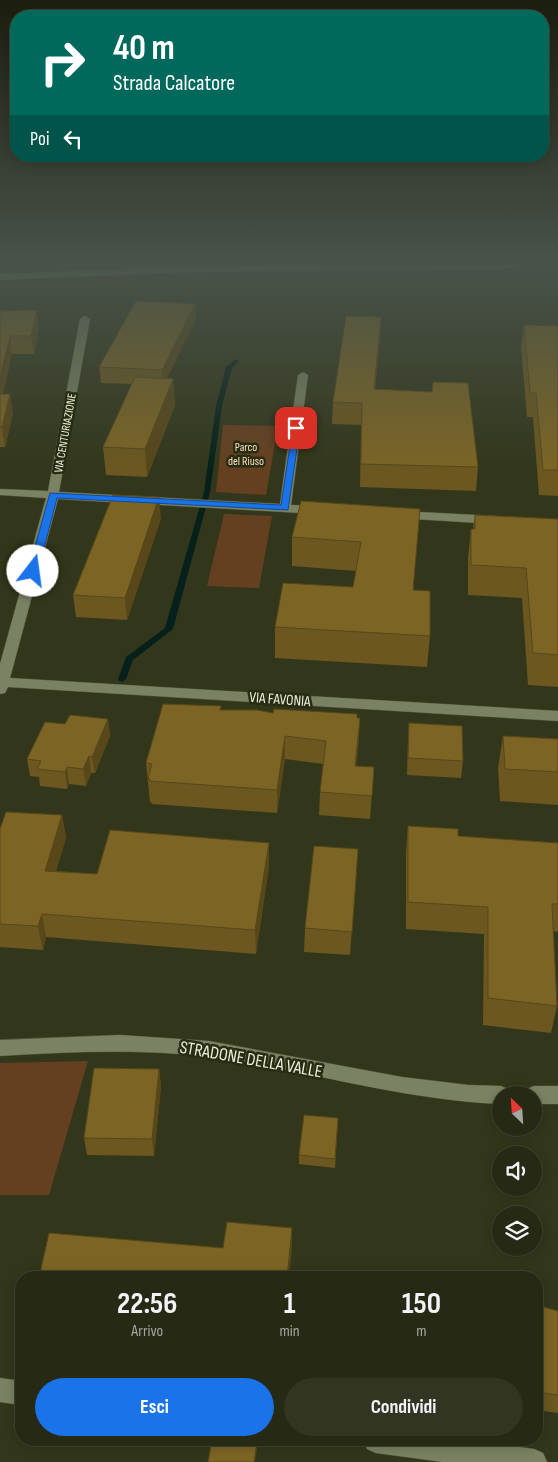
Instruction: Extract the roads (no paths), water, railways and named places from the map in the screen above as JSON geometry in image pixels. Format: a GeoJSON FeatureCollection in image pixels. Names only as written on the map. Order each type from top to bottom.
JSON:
{"type":"FeatureCollection","features":[{"type":"Feature","properties":{"kind":"street","name":"VIA CENTURIAZIONE"},"geometry":{"type":"LineString","coordinates":[[1,686],[54,495],[82,334]]}},
{"type":"Feature","properties":{"kind":"street"},"geometry":{"type":"LineString","coordinates":[[285,508],[303,375]]}},
{"type":"Feature","properties":{"kind":"street"},"geometry":{"type":"LineString","coordinates":[[0,492],[334,511]]}},
{"type":"Feature","properties":{"kind":"street"},"geometry":{"type":"LineString","coordinates":[[392,514],[509,521]]}},
{"type":"Feature","properties":{"kind":"street","name":"VIA FAVONIA"},"geometry":{"type":"LineString","coordinates":[[1,686],[558,716]]}},
{"type":"Feature","properties":{"kind":"street","name":"STRADONE DELLA VALLE"},"geometry":{"type":"LineString","coordinates":[[0,1048],[98,1043],[186,1046],[262,1057],[389,1084],[437,1091],[492,1094]]}},
{"type":"Feature","properties":{"kind":"street"},"geometry":{"type":"LineString","coordinates":[[542,1095],[558,1095]]}},
{"type":"Feature","properties":{"kind":"street"},"geometry":{"type":"LineString","coordinates":[[0,1390],[15,1392]]}},
{"type":"Feature","properties":{"kind":"street"},"geometry":{"type":"LineString","coordinates":[[419,1446],[534,1462]]}},
{"type":"Feature","properties":{"kind":"waterway"},"geometry":{"type":"LineString","coordinates":[[122,679],[129,659],[169,629],[207,492],[219,406],[229,367],[236,361]]}},
{"type":"Feature","properties":{"kind":"park label","name":"Parco del Riuso"},"geometry":{"type":"Point","coordinates":[246,454]}}]}
